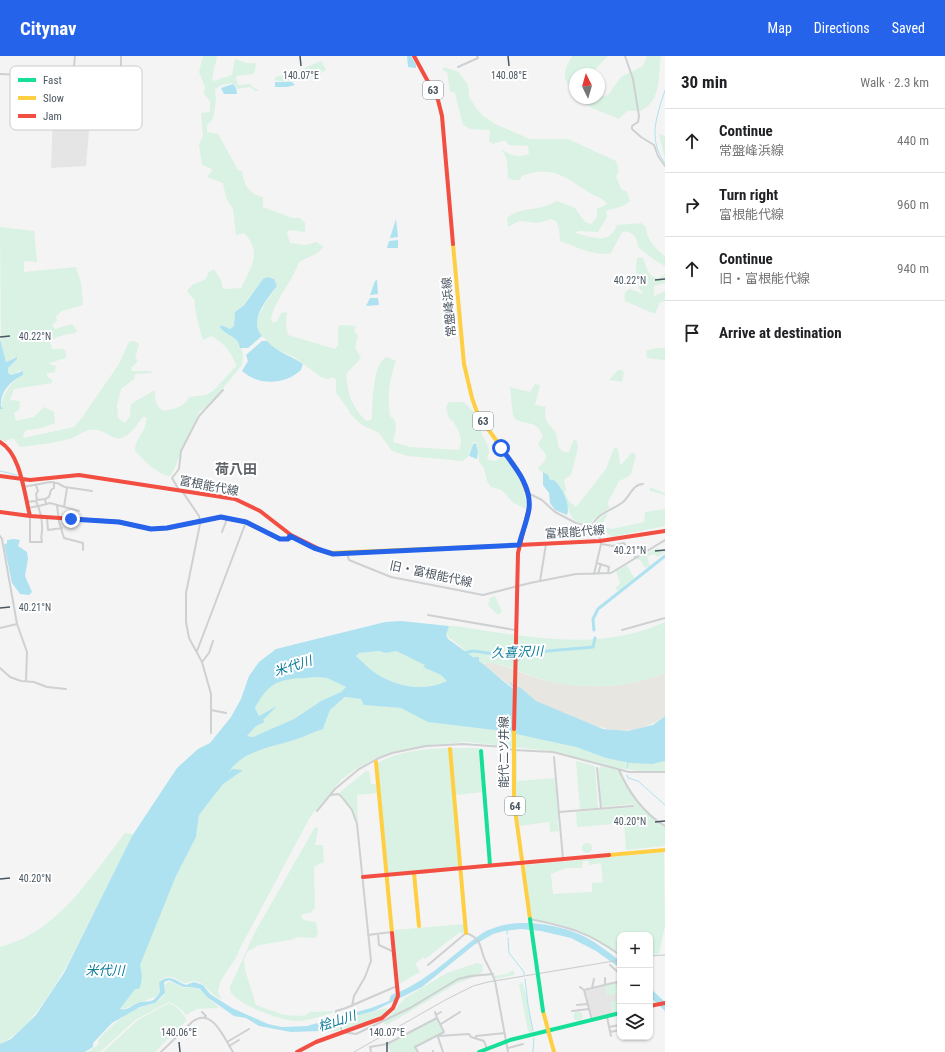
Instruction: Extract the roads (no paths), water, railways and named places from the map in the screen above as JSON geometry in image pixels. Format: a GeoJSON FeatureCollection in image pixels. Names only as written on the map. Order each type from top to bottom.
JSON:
{"type":"FeatureCollection","features":[{"type":"Feature","properties":{"kind":"main road","name":"常盤峰浜線"},"geometry":{"type":"LineString","coordinates":[[414,56],[438,100],[442,116],[464,364],[470,392],[478,415],[521,476],[528,493],[529,508],[519,545]]}},
{"type":"Feature","properties":{"kind":"main road"},"geometry":{"type":"LineString","coordinates":[[0,442],[13,452],[30,516]]}},
{"type":"Feature","properties":{"kind":"main road","name":"富根能代線"},"geometry":{"type":"LineString","coordinates":[[0,476],[21,481],[39,482],[79,475],[235,499],[260,511],[290,536],[328,553],[600,542],[665,531]]}},
{"type":"Feature","properties":{"kind":"main road"},"geometry":{"type":"LineString","coordinates":[[0,512],[30,516],[119,522],[151,529],[167,528],[215,518],[228,518],[246,522],[280,539],[288,539],[290,536]]}},
{"type":"Feature","properties":{"kind":"main road","name":"能代二ツ井線"},"geometry":{"type":"LineString","coordinates":[[519,545],[515,632],[513,748],[514,802],[543,1011],[547,1031],[554,1052]]}},
{"type":"Feature","properties":{"kind":"main road"},"geometry":{"type":"LineString","coordinates":[[450,749],[466,933]]}},
{"type":"Feature","properties":{"kind":"main road"},"geometry":{"type":"LineString","coordinates":[[481,751],[490,865]]}},
{"type":"Feature","properties":{"kind":"main road"},"geometry":{"type":"LineString","coordinates":[[297,1052],[341,1030],[382,1018],[393,1008],[398,988],[376,762]]}},
{"type":"Feature","properties":{"kind":"main road"},"geometry":{"type":"LineString","coordinates":[[363,877],[665,850]]}},
{"type":"Feature","properties":{"kind":"main road"},"geometry":{"type":"LineString","coordinates":[[414,873],[419,926]]}},
{"type":"Feature","properties":{"kind":"main road"},"geometry":{"type":"LineString","coordinates":[[653,1005],[665,1003]]}},
{"type":"Feature","properties":{"kind":"main road"},"geometry":{"type":"LineString","coordinates":[[479,1052],[506,1041],[617,1015]]}},
{"type":"Feature","properties":{"kind":"street"},"geometry":{"type":"LineString","coordinates":[[74,66],[75,56]]}},
{"type":"Feature","properties":{"kind":"street"},"geometry":{"type":"LineString","coordinates":[[458,67],[478,58],[476,56]]}},
{"type":"Feature","properties":{"kind":"street"},"geometry":{"type":"LineString","coordinates":[[626,56],[633,79],[639,116],[638,122],[632,126],[632,129],[654,145],[658,156],[665,166]]}},
{"type":"Feature","properties":{"kind":"street"},"geometry":{"type":"LineString","coordinates":[[0,74],[10,74]]}},
{"type":"Feature","properties":{"kind":"street"},"geometry":{"type":"LineString","coordinates":[[211,733],[211,694],[202,662],[186,630],[185,605],[200,521],[199,516],[172,478],[179,469],[182,451],[201,413],[212,404],[223,390]]}},
{"type":"Feature","properties":{"kind":"street"},"geometry":{"type":"LineString","coordinates":[[23,487],[36,485],[39,482],[54,482],[67,488],[92,491]]}},
{"type":"Feature","properties":{"kind":"street"},"geometry":{"type":"LineString","coordinates":[[26,502],[49,498],[51,490],[54,488],[54,482]]}},
{"type":"Feature","properties":{"kind":"street"},"geometry":{"type":"LineString","coordinates":[[592,527],[594,522],[602,514],[624,501],[635,488],[643,484]]}},
{"type":"Feature","properties":{"kind":"street"},"geometry":{"type":"LineString","coordinates":[[30,516],[30,542],[42,542],[40,537],[42,530],[36,485]]}},
{"type":"Feature","properties":{"kind":"street"},"geometry":{"type":"LineString","coordinates":[[64,507],[67,488]]}},
{"type":"Feature","properties":{"kind":"street"},"geometry":{"type":"LineString","coordinates":[[528,493],[542,500],[555,512],[576,523],[592,527],[600,542],[594,574]]}},
{"type":"Feature","properties":{"kind":"street"},"geometry":{"type":"LineString","coordinates":[[45,499],[46,504]]}},
{"type":"Feature","properties":{"kind":"street"},"geometry":{"type":"LineString","coordinates":[[28,508],[46,504],[57,505],[79,511]]}},
{"type":"Feature","properties":{"kind":"street"},"geometry":{"type":"LineString","coordinates":[[57,505],[58,518],[64,538],[83,543],[83,550]]}},
{"type":"Feature","properties":{"kind":"street"},"geometry":{"type":"LineString","coordinates":[[47,517],[48,530]]}},
{"type":"Feature","properties":{"kind":"street"},"geometry":{"type":"LineString","coordinates":[[222,532],[228,518]]}},
{"type":"Feature","properties":{"kind":"street"},"geometry":{"type":"LineString","coordinates":[[197,651],[246,522]]}},
{"type":"Feature","properties":{"kind":"street"},"geometry":{"type":"LineString","coordinates":[[42,530],[62,528]]}},
{"type":"Feature","properties":{"kind":"street"},"geometry":{"type":"LineString","coordinates":[[0,536],[2,539],[17,624],[27,651],[26,682]]}},
{"type":"Feature","properties":{"kind":"street"},"geometry":{"type":"LineString","coordinates":[[608,574],[665,540]]}},
{"type":"Feature","properties":{"kind":"street"},"geometry":{"type":"LineString","coordinates":[[600,542],[612,546],[624,543],[636,558]]}},
{"type":"Feature","properties":{"kind":"street"},"geometry":{"type":"LineString","coordinates":[[540,581],[546,544]]}},
{"type":"Feature","properties":{"kind":"street","name":"旧・富根能代線"},"geometry":{"type":"LineString","coordinates":[[346,553],[349,560],[380,573],[438,587],[483,595],[517,586],[576,574],[608,574]]}},
{"type":"Feature","properties":{"kind":"street"},"geometry":{"type":"LineString","coordinates":[[597,563],[609,567],[608,574]]}},
{"type":"Feature","properties":{"kind":"street"},"geometry":{"type":"LineString","coordinates":[[598,574],[601,564]]}},
{"type":"Feature","properties":{"kind":"street"},"geometry":{"type":"LineString","coordinates":[[428,615],[515,632]]}},
{"type":"Feature","properties":{"kind":"street"},"geometry":{"type":"LineString","coordinates":[[622,630],[665,618]]}},
{"type":"Feature","properties":{"kind":"street"},"geometry":{"type":"LineString","coordinates":[[0,628],[17,624]]}},
{"type":"Feature","properties":{"kind":"street"},"geometry":{"type":"LineString","coordinates":[[202,662],[209,653],[213,641]]}},
{"type":"Feature","properties":{"kind":"street"},"geometry":{"type":"LineString","coordinates":[[0,668],[10,677],[26,682],[39,683],[47,687],[66,689]]}},
{"type":"Feature","properties":{"kind":"street"},"geometry":{"type":"LineString","coordinates":[[211,710],[226,713]]}},
{"type":"Feature","properties":{"kind":"street"},"geometry":{"type":"LineString","coordinates":[[317,811],[343,781],[359,769],[379,758],[426,746],[463,744],[504,746],[553,752],[619,770],[640,773],[665,772]]}},
{"type":"Feature","properties":{"kind":"street"},"geometry":{"type":"LineString","coordinates":[[554,757],[564,859]]}},
{"type":"Feature","properties":{"kind":"street"},"geometry":{"type":"LineString","coordinates":[[597,768],[601,809]]}},
{"type":"Feature","properties":{"kind":"street"},"geometry":{"type":"LineString","coordinates":[[619,770],[627,786],[638,801],[648,812],[665,826]]}},
{"type":"Feature","properties":{"kind":"street"},"geometry":{"type":"LineString","coordinates":[[330,795],[338,794],[349,806],[355,817],[358,828],[370,968],[354,996],[352,1006]]}},
{"type":"Feature","properties":{"kind":"street"},"geometry":{"type":"LineString","coordinates":[[559,812],[633,806]]}},
{"type":"Feature","properties":{"kind":"street"},"geometry":{"type":"LineString","coordinates":[[530,919],[566,926],[587,934],[617,953]]}},
{"type":"Feature","properties":{"kind":"street"},"geometry":{"type":"LineString","coordinates":[[368,935],[392,932]]}},
{"type":"Feature","properties":{"kind":"street"},"geometry":{"type":"LineString","coordinates":[[428,965],[466,933],[476,937],[481,946],[484,959],[493,974],[508,1052]]}},
{"type":"Feature","properties":{"kind":"street"},"geometry":{"type":"LineString","coordinates":[[378,934],[379,945],[394,952]]}},
{"type":"Feature","properties":{"kind":"street"},"geometry":{"type":"LineString","coordinates":[[610,965],[617,971]]}},
{"type":"Feature","properties":{"kind":"street"},"geometry":{"type":"LineString","coordinates":[[341,1030],[356,1034],[410,1008],[458,979],[493,974]]}},
{"type":"Feature","properties":{"kind":"street"},"geometry":{"type":"LineString","coordinates":[[605,978],[605,985]]}},
{"type":"Feature","properties":{"kind":"street"},"geometry":{"type":"LineString","coordinates":[[592,988],[594,979]]}},
{"type":"Feature","properties":{"kind":"street"},"geometry":{"type":"LineString","coordinates":[[584,990],[617,982]]}},
{"type":"Feature","properties":{"kind":"street"},"geometry":{"type":"LineString","coordinates":[[580,987],[584,990],[592,1020]]}},
{"type":"Feature","properties":{"kind":"street"},"geometry":{"type":"LineString","coordinates":[[336,1013],[336,1011],[398,988]]}},
{"type":"Feature","properties":{"kind":"street"},"geometry":{"type":"LineString","coordinates":[[577,1005],[588,1004]]}},
{"type":"Feature","properties":{"kind":"street"},"geometry":{"type":"LineString","coordinates":[[572,1011],[589,1009]]}},
{"type":"Feature","properties":{"kind":"street"},"geometry":{"type":"LineString","coordinates":[[202,1012],[206,1016],[204,1018]]}},
{"type":"Feature","properties":{"kind":"street"},"geometry":{"type":"LineString","coordinates":[[418,1052],[415,1047],[444,1032],[441,1024],[436,1018],[435,1013],[441,1012]]}},
{"type":"Feature","properties":{"kind":"street"},"geometry":{"type":"LineString","coordinates":[[441,1024],[460,1012]]}},
{"type":"Feature","properties":{"kind":"street"},"geometry":{"type":"LineString","coordinates":[[607,1017],[611,1036]]}},
{"type":"Feature","properties":{"kind":"street"},"geometry":{"type":"LineString","coordinates":[[161,1052],[197,1018],[204,1018],[214,1022],[233,1052]]}},
{"type":"Feature","properties":{"kind":"street"},"geometry":{"type":"LineString","coordinates":[[371,1052],[370,1046],[387,1044],[436,1018]]}},
{"type":"Feature","properties":{"kind":"street"},"geometry":{"type":"LineString","coordinates":[[609,1027],[617,1026]]}},
{"type":"Feature","properties":{"kind":"street"},"geometry":{"type":"LineString","coordinates":[[227,1042],[249,1029]]}},
{"type":"Feature","properties":{"kind":"street"},"geometry":{"type":"LineString","coordinates":[[610,1032],[617,1031]]}},
{"type":"Feature","properties":{"kind":"street"},"geometry":{"type":"LineString","coordinates":[[476,1038],[476,1036],[505,1033]]}},
{"type":"Feature","properties":{"kind":"street"},"geometry":{"type":"LineString","coordinates":[[437,1036],[469,1034],[484,1041],[486,1049]]}},
{"type":"Feature","properties":{"kind":"street"},"geometry":{"type":"LineString","coordinates":[[437,1036],[443,1052]]}},
{"type":"Feature","properties":{"kind":"street"},"geometry":{"type":"LineString","coordinates":[[229,1046],[239,1040]]}},
{"type":"Feature","properties":{"kind":"street"},"geometry":{"type":"LineString","coordinates":[[508,1048],[523,1044]]}},
{"type":"Feature","properties":{"kind":"water"},"geometry":{"type":"Polygon","coordinates":[[[407,56],[411,56],[416,68],[408,67],[407,56]]]}},
{"type":"Feature","properties":{"kind":"water"},"geometry":{"type":"Polygon","coordinates":[[[275,82],[292,82],[295,85],[275,87],[275,82]]]}},
{"type":"Feature","properties":{"kind":"water"},"geometry":{"type":"Polygon","coordinates":[[[233,84],[236,88],[237,94],[224,94],[221,88],[233,84]]]}},
{"type":"Feature","properties":{"kind":"water"},"geometry":{"type":"Polygon","coordinates":[[[396,219],[398,237],[390,238],[396,219]]]}},
{"type":"Feature","properties":{"kind":"water"},"geometry":{"type":"Polygon","coordinates":[[[398,240],[398,248],[387,248],[389,241],[398,240]]]}},
{"type":"Feature","properties":{"kind":"water"},"geometry":{"type":"Polygon","coordinates":[[[267,277],[274,279],[277,286],[260,310],[257,324],[258,330],[262,336],[248,348],[240,348],[235,338],[220,327],[221,325],[230,329],[234,326],[235,312],[244,305],[263,279],[267,277]]]}},
{"type":"Feature","properties":{"kind":"water"},"geometry":{"type":"Polygon","coordinates":[[[377,280],[378,294],[370,295],[375,281],[377,280]]]}},
{"type":"Feature","properties":{"kind":"water"},"geometry":{"type":"Polygon","coordinates":[[[370,298],[378,298],[379,305],[366,306],[370,298]]]}},
{"type":"Feature","properties":{"kind":"water"},"geometry":{"type":"Polygon","coordinates":[[[0,339],[6,362],[17,357],[17,359],[8,368],[8,373],[11,375],[23,371],[23,375],[14,380],[4,391],[1,401],[1,406],[3,409],[0,409],[0,339]]]}},
{"type":"Feature","properties":{"kind":"water"},"geometry":{"type":"Polygon","coordinates":[[[262,341],[267,341],[279,351],[299,361],[303,364],[301,370],[287,379],[272,382],[256,379],[242,371],[248,361],[246,355],[262,341]]]}},
{"type":"Feature","properties":{"kind":"water"},"geometry":{"type":"Polygon","coordinates":[[[476,443],[478,452],[477,459],[469,456],[473,444],[476,443]]]}},
{"type":"Feature","properties":{"kind":"water"},"geometry":{"type":"Polygon","coordinates":[[[543,472],[548,475],[550,480],[554,480],[557,483],[563,492],[568,506],[567,515],[555,510],[550,503],[549,493],[543,485],[543,472]]]}},
{"type":"Feature","properties":{"kind":"water"},"geometry":{"type":"Polygon","coordinates":[[[7,540],[20,540],[18,546],[27,552],[28,559],[25,576],[32,592],[29,595],[20,594],[12,583],[4,545],[7,543],[7,540]]]}},
{"type":"Feature","properties":{"kind":"water","name":"米代川"},"geometry":{"type":"Polygon","coordinates":[[[401,621],[449,626],[446,635],[448,639],[473,657],[479,657],[479,661],[515,690],[509,682],[522,689],[536,701],[603,729],[628,731],[653,725],[665,716],[665,761],[652,764],[631,763],[606,758],[576,747],[502,731],[428,722],[401,708],[364,705],[361,699],[345,697],[330,710],[323,729],[298,739],[249,754],[229,772],[233,769],[242,770],[223,784],[199,815],[196,837],[176,876],[140,965],[142,977],[139,989],[135,989],[120,1009],[127,1009],[138,1003],[152,1001],[160,992],[159,982],[163,979],[170,978],[186,985],[194,982],[203,985],[210,994],[232,1008],[268,1024],[282,1027],[307,1026],[371,1008],[389,1001],[391,995],[426,977],[488,930],[513,924],[541,924],[554,926],[579,934],[596,943],[617,959],[617,966],[596,951],[571,938],[541,931],[521,929],[504,931],[493,934],[474,945],[422,987],[374,1011],[337,1021],[320,1031],[291,1032],[259,1026],[246,1018],[234,1016],[207,997],[200,989],[183,987],[169,980],[164,982],[165,993],[155,1003],[140,1007],[112,1023],[93,1043],[93,1047],[85,1052],[0,1052],[0,1044],[11,1039],[36,1015],[64,973],[132,836],[177,768],[198,749],[210,743],[231,717],[241,699],[249,676],[259,662],[276,649],[385,622],[401,621]],[[379,651],[359,653],[356,656],[378,675],[387,680],[407,686],[427,687],[447,681],[441,675],[423,667],[425,665],[396,651],[386,653],[379,651]],[[317,677],[287,680],[273,685],[267,690],[255,708],[259,716],[277,706],[263,720],[265,722],[256,726],[247,736],[253,737],[294,719],[321,701],[341,692],[346,687],[327,678],[317,677]]]}},
{"type":"Feature","properties":{"kind":"water"},"geometry":{"type":"Polygon","coordinates":[[[653,991],[665,1002],[665,1011],[653,1000],[653,991]]]}},
{"type":"Feature","properties":{"kind":"waterway"},"geometry":{"type":"LineString","coordinates":[[665,90],[655,127],[656,145],[665,163]]}},
{"type":"Feature","properties":{"kind":"waterway"},"geometry":{"type":"LineString","coordinates":[[0,471],[17,475]]}},
{"type":"Feature","properties":{"kind":"waterway","name":"久喜沢川"},"geometry":{"type":"LineString","coordinates":[[594,630],[593,619],[598,609],[665,556]]}},
{"type":"Feature","properties":{"kind":"waterway","name":"久喜沢川"},"geometry":{"type":"LineString","coordinates":[[464,653],[473,651],[503,655],[593,647],[595,638]]}},
{"type":"Feature","properties":{"kind":"waterway"},"geometry":{"type":"LineString","coordinates":[[504,655],[518,660],[524,653]]}},
{"type":"Feature","properties":{"kind":"waterway"},"geometry":{"type":"LineString","coordinates":[[627,768],[628,763]]}},
{"type":"Feature","properties":{"kind":"waterway"},"geometry":{"type":"LineString","coordinates":[[627,775],[628,778],[638,781],[665,805]]}},
{"type":"Feature","properties":{"kind":"waterway"},"geometry":{"type":"LineString","coordinates":[[508,938],[509,953],[524,972],[524,975]]}},
{"type":"Feature","properties":{"kind":"waterway"},"geometry":{"type":"LineString","coordinates":[[525,979],[533,1031]]}},
{"type":"Feature","properties":{"kind":"waterway"},"geometry":{"type":"LineString","coordinates":[[533,1052],[534,1038]]}},
{"type":"Feature","properties":{"kind":"railway"},"geometry":{"type":"LineString","coordinates":[[653,956],[665,955]]}},
{"type":"Feature","properties":{"kind":"railway"},"geometry":{"type":"LineString","coordinates":[[354,1052],[447,999],[473,986],[488,982],[617,960]]}},
{"type":"Feature","properties":{"kind":"district","name":"荷八田"},"geometry":{"type":"Point","coordinates":[236,469]}},
{"type":"Feature","properties":{"kind":"water label","name":"桧山川"},"geometry":{"type":"Point","coordinates":[337,1021]}}]}
